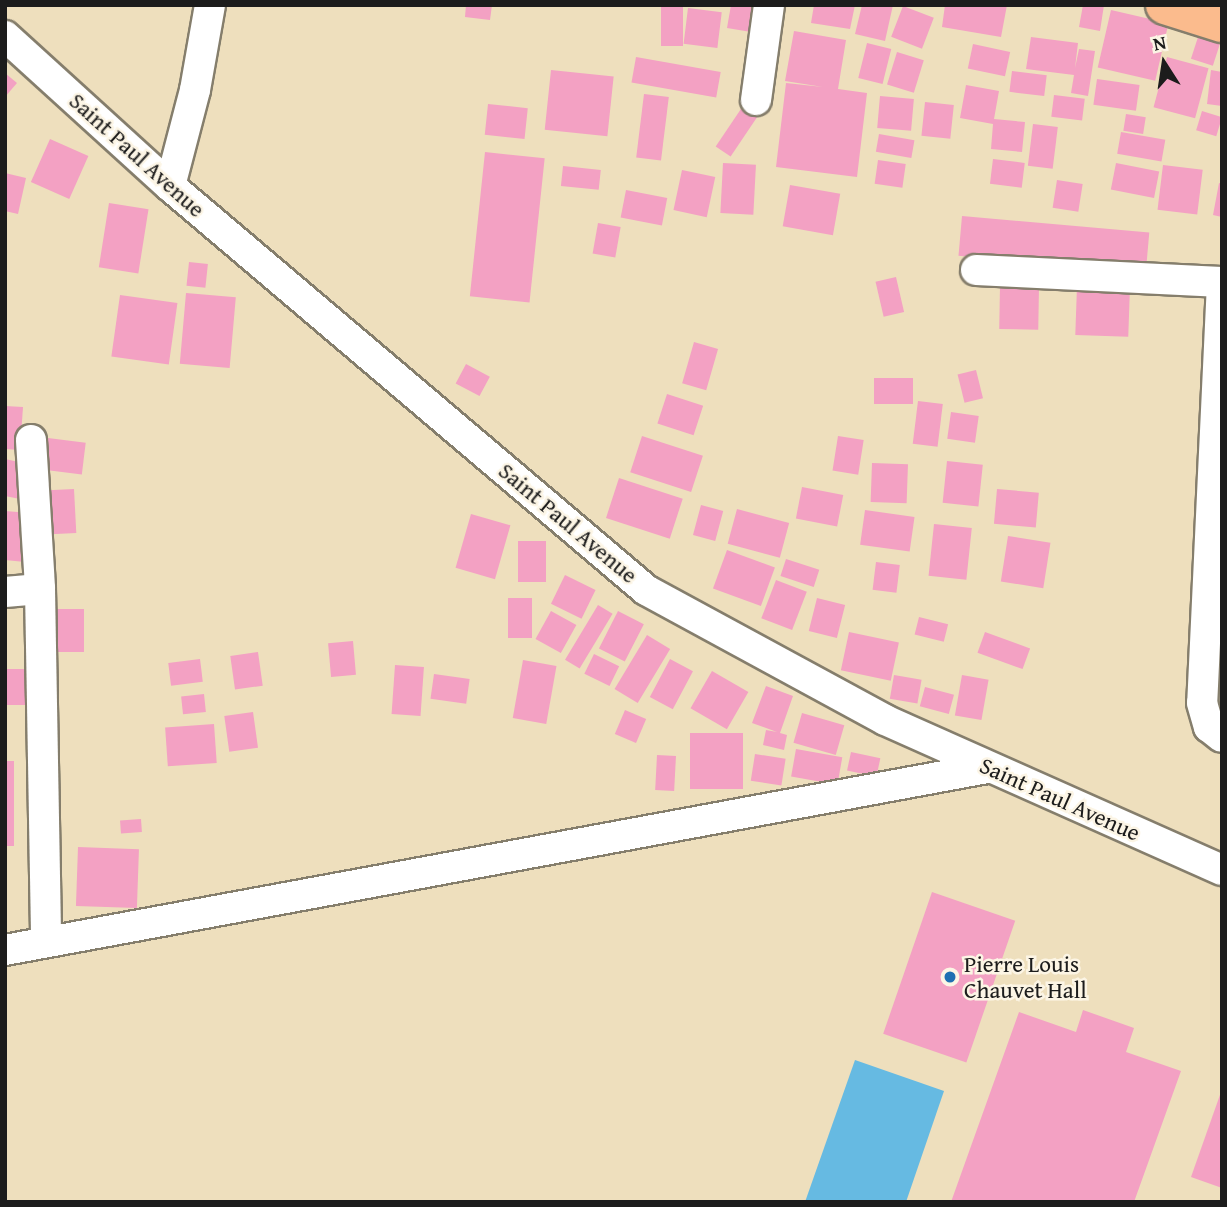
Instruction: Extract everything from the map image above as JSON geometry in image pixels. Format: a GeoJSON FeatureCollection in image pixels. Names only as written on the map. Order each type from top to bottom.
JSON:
{"type":"FeatureCollection","features":[{"type":"Feature","properties":{"kind":"main road"},"geometry":{"type":"LineString","coordinates":[[1165,5],[1222,23]]}},
{"type":"Feature","properties":{"kind":"street"},"geometry":{"type":"LineString","coordinates":[[170,186],[210,5]]}},
{"type":"Feature","properties":{"kind":"street"},"geometry":{"type":"LineString","coordinates":[[756,100],[769,5]]}},
{"type":"Feature","properties":{"kind":"street","name":"Saint Paul Avenue"},"geometry":{"type":"LineString","coordinates":[[5,36],[170,186],[646,590],[886,720],[987,768],[1222,870]]}},
{"type":"Feature","properties":{"kind":"street"},"geometry":{"type":"LineString","coordinates":[[976,270],[1222,283],[1202,676],[1204,715],[1209,727],[1222,737]]}},
{"type":"Feature","properties":{"kind":"street"},"geometry":{"type":"LineString","coordinates":[[31,440],[40,589],[46,942]]}},
{"type":"Feature","properties":{"kind":"street"},"geometry":{"type":"LineString","coordinates":[[5,592],[40,589]]}},
{"type":"Feature","properties":{"kind":"street"},"geometry":{"type":"LineString","coordinates":[[5,950],[987,768]]}},
{"type":"Feature","properties":{"kind":"water"},"geometry":{"type":"Polygon","coordinates":[[[855,1060],[944,1091],[906,1202],[805,1202],[855,1060]]]}},
{"type":"Feature","properties":{"kind":"building"},"geometry":{"type":"Polygon","coordinates":[[[466,5],[492,5],[490,20],[465,17],[466,5]]]}},
{"type":"Feature","properties":{"kind":"building"},"geometry":{"type":"Polygon","coordinates":[[[661,5],[683,5],[683,46],[661,46],[661,5]]]}},
{"type":"Feature","properties":{"kind":"building"},"geometry":{"type":"Polygon","coordinates":[[[731,5],[756,5],[751,32],[727,28],[731,5]]]}},
{"type":"Feature","properties":{"kind":"building"},"geometry":{"type":"Polygon","coordinates":[[[814,5],[855,5],[850,29],[811,23],[814,5]]]}},
{"type":"Feature","properties":{"kind":"building"},"geometry":{"type":"Polygon","coordinates":[[[862,5],[893,5],[885,41],[855,34],[862,5]]]}},
{"type":"Feature","properties":{"kind":"building"},"geometry":{"type":"Polygon","coordinates":[[[945,5],[1007,5],[1001,37],[942,27],[945,5]]]}},
{"type":"Feature","properties":{"kind":"building"},"geometry":{"type":"Polygon","coordinates":[[[1083,5],[1104,5],[1100,31],[1079,27],[1083,5]]]}},
{"type":"Feature","properties":{"kind":"building"},"geometry":{"type":"Polygon","coordinates":[[[903,6],[934,18],[922,49],[891,37],[903,6]]]}},
{"type":"Feature","properties":{"kind":"building"},"geometry":{"type":"Polygon","coordinates":[[[688,8],[722,12],[717,48],[684,44],[688,8]]]}},
{"type":"Feature","properties":{"kind":"building"},"geometry":{"type":"Polygon","coordinates":[[[1111,10],[1168,23],[1155,81],[1098,67],[1111,10]]]}},
{"type":"Feature","properties":{"kind":"building"},"geometry":{"type":"Polygon","coordinates":[[[794,31],[846,40],[838,89],[867,93],[857,177],[776,167],[786,83],[823,87],[785,81],[794,31]]]}},
{"type":"Feature","properties":{"kind":"building"},"geometry":{"type":"Polygon","coordinates":[[[1199,34],[1221,41],[1213,66],[1191,59],[1199,34]]]}},
{"type":"Feature","properties":{"kind":"building"},"geometry":{"type":"Polygon","coordinates":[[[1031,37],[1078,43],[1075,68],[1079,49],[1095,51],[1088,96],[1071,93],[1074,75],[1026,69],[1031,37]]]}},
{"type":"Feature","properties":{"kind":"building"},"geometry":{"type":"Polygon","coordinates":[[[867,43],[891,49],[883,84],[858,78],[867,43]]]}},
{"type":"Feature","properties":{"kind":"building"},"geometry":{"type":"Polygon","coordinates":[[[973,44],[1010,52],[1005,76],[968,68],[973,44]]]}},
{"type":"Feature","properties":{"kind":"building"},"geometry":{"type":"Polygon","coordinates":[[[897,52],[924,60],[914,93],[887,85],[897,52]]]}},
{"type":"Feature","properties":{"kind":"building"},"geometry":{"type":"Polygon","coordinates":[[[636,57],[721,72],[716,98],[631,83],[636,57]]]}},
{"type":"Feature","properties":{"kind":"building"},"geometry":{"type":"Polygon","coordinates":[[[1167,57],[1209,68],[1195,118],[1154,107],[1167,57]]]}},
{"type":"Feature","properties":{"kind":"building"},"geometry":{"type":"Polygon","coordinates":[[[551,70],[614,77],[607,136],[545,130],[551,70]]]}},
{"type":"Feature","properties":{"kind":"building"},"geometry":{"type":"Polygon","coordinates":[[[1211,70],[1222,72],[1222,106],[1207,104],[1211,70]]]}},
{"type":"Feature","properties":{"kind":"building"},"geometry":{"type":"Polygon","coordinates":[[[1012,71],[1047,75],[1044,96],[1009,92],[1012,71]]]}},
{"type":"Feature","properties":{"kind":"building"},"geometry":{"type":"Polygon","coordinates":[[[5,73],[17,83],[5,97],[5,73]]]}},
{"type":"Feature","properties":{"kind":"building"},"geometry":{"type":"Polygon","coordinates":[[[1097,79],[1140,85],[1136,111],[1093,105],[1097,79]]]}},
{"type":"Feature","properties":{"kind":"building"},"geometry":{"type":"Polygon","coordinates":[[[966,85],[999,91],[994,119],[1025,122],[1022,152],[991,149],[993,124],[960,118],[966,85]]]}},
{"type":"Feature","properties":{"kind":"building"},"geometry":{"type":"Polygon","coordinates":[[[644,94],[669,97],[661,161],[636,158],[644,94]]]}},
{"type":"Feature","properties":{"kind":"building"},"geometry":{"type":"Polygon","coordinates":[[[1054,95],[1085,99],[1082,121],[1051,117],[1054,95]]]}},
{"type":"Feature","properties":{"kind":"building"},"geometry":{"type":"Polygon","coordinates":[[[880,96],[914,99],[911,131],[877,128],[880,96]]]}},
{"type":"Feature","properties":{"kind":"building"},"geometry":{"type":"Polygon","coordinates":[[[747,100],[762,110],[731,156],[716,146],[747,100]]]}},
{"type":"Feature","properties":{"kind":"building"},"geometry":{"type":"Polygon","coordinates":[[[925,102],[954,105],[950,139],[921,136],[925,102]]]}},
{"type":"Feature","properties":{"kind":"building"},"geometry":{"type":"Polygon","coordinates":[[[488,104],[528,108],[525,139],[485,135],[488,104]]]}},
{"type":"Feature","properties":{"kind":"building"},"geometry":{"type":"Polygon","coordinates":[[[1202,111],[1222,117],[1216,136],[1196,130],[1202,111]]]}},
{"type":"Feature","properties":{"kind":"building"},"geometry":{"type":"Polygon","coordinates":[[[1126,114],[1146,117],[1143,134],[1123,131],[1126,114]]]}},
{"type":"Feature","properties":{"kind":"building"},"geometry":{"type":"Polygon","coordinates":[[[1033,124],[1058,127],[1053,169],[1028,166],[1033,124]]]}},
{"type":"Feature","properties":{"kind":"building"},"geometry":{"type":"Polygon","coordinates":[[[1121,132],[1165,140],[1161,161],[1117,154],[1121,132]]]}},
{"type":"Feature","properties":{"kind":"building"},"geometry":{"type":"Polygon","coordinates":[[[879,134],[914,140],[911,158],[876,152],[879,134]]]}},
{"type":"Feature","properties":{"kind":"building"},"geometry":{"type":"Polygon","coordinates":[[[50,139],[88,156],[69,199],[31,182],[50,139]]]}},
{"type":"Feature","properties":{"kind":"building"},"geometry":{"type":"Polygon","coordinates":[[[485,152],[545,158],[530,302],[470,296],[485,152]]]}},
{"type":"Feature","properties":{"kind":"building"},"geometry":{"type":"Polygon","coordinates":[[[993,159],[1025,163],[1022,188],[990,184],[993,159]]]}},
{"type":"Feature","properties":{"kind":"building"},"geometry":{"type":"Polygon","coordinates":[[[878,160],[906,164],[902,188],[875,184],[878,160]]]}},
{"type":"Feature","properties":{"kind":"building"},"geometry":{"type":"Polygon","coordinates":[[[723,163],[756,165],[753,215],[720,213],[723,163]]]}},
{"type":"Feature","properties":{"kind":"building"},"geometry":{"type":"Polygon","coordinates":[[[1116,163],[1159,171],[1154,198],[1111,190],[1116,163]]]}},
{"type":"Feature","properties":{"kind":"building"},"geometry":{"type":"Polygon","coordinates":[[[1163,165],[1203,170],[1197,215],[1158,210],[1163,165]]]}},
{"type":"Feature","properties":{"kind":"building"},"geometry":{"type":"Polygon","coordinates":[[[563,166],[601,170],[599,190],[561,186],[563,166]]]}},
{"type":"Feature","properties":{"kind":"building"},"geometry":{"type":"Polygon","coordinates":[[[682,170],[715,177],[707,217],[673,210],[682,170]]]}},
{"type":"Feature","properties":{"kind":"building"},"geometry":{"type":"Polygon","coordinates":[[[5,173],[26,178],[18,214],[5,211],[5,173]]]}},
{"type":"Feature","properties":{"kind":"building"},"geometry":{"type":"Polygon","coordinates":[[[1057,180],[1083,184],[1078,212],[1053,208],[1057,180]]]}},
{"type":"Feature","properties":{"kind":"building"},"geometry":{"type":"Polygon","coordinates":[[[1219,183],[1222,184],[1222,217],[1213,215],[1219,183]]]}},
{"type":"Feature","properties":{"kind":"building"},"geometry":{"type":"Polygon","coordinates":[[[790,185],[840,194],[833,235],[783,226],[790,185]]]}},
{"type":"Feature","properties":{"kind":"building"},"geometry":{"type":"Polygon","coordinates":[[[626,190],[667,198],[662,225],[621,217],[626,190]]]}},
{"type":"Feature","properties":{"kind":"building"},"geometry":{"type":"Polygon","coordinates":[[[109,203],[149,209],[138,273],[99,267],[109,203]]]}},
{"type":"Feature","properties":{"kind":"building"},"geometry":{"type":"Polygon","coordinates":[[[962,216],[1149,232],[1146,272],[959,256],[962,216]]]}},
{"type":"Feature","properties":{"kind":"building"},"geometry":{"type":"Polygon","coordinates":[[[598,223],[621,227],[615,258],[593,254],[598,223]]]}},
{"type":"Feature","properties":{"kind":"building"},"geometry":{"type":"Polygon","coordinates":[[[189,262],[208,264],[205,288],[186,286],[189,262]]]}},
{"type":"Feature","properties":{"kind":"building"},"geometry":{"type":"Polygon","coordinates":[[[896,277],[904,312],[884,317],[876,282],[896,277]]]}},
{"type":"Feature","properties":{"kind":"building"},"geometry":{"type":"Polygon","coordinates":[[[1000,286],[1039,287],[1038,330],[999,329],[1000,286]]]}},
{"type":"Feature","properties":{"kind":"building"},"geometry":{"type":"Polygon","coordinates":[[[1077,286],[1130,288],[1128,337],[1075,335],[1077,286]]]}},
{"type":"Feature","properties":{"kind":"building"},"geometry":{"type":"Polygon","coordinates":[[[186,293],[236,297],[230,368],[180,364],[186,293]]]}},
{"type":"Feature","properties":{"kind":"building"},"geometry":{"type":"Polygon","coordinates":[[[120,295],[177,303],[169,364],[111,356],[120,295]]]}},
{"type":"Feature","properties":{"kind":"building"},"geometry":{"type":"Polygon","coordinates":[[[694,342],[718,349],[706,390],[682,383],[694,342]]]}},
{"type":"Feature","properties":{"kind":"building"},"geometry":{"type":"Polygon","coordinates":[[[466,364],[490,377],[480,396],[456,383],[466,364]]]}},
{"type":"Feature","properties":{"kind":"building"},"geometry":{"type":"Polygon","coordinates":[[[976,370],[983,398],[965,403],[958,375],[976,370]]]}},
{"type":"Feature","properties":{"kind":"building"},"geometry":{"type":"Polygon","coordinates":[[[874,378],[913,378],[913,404],[874,404],[874,378]]]}},
{"type":"Feature","properties":{"kind":"building"},"geometry":{"type":"Polygon","coordinates":[[[667,394],[703,406],[694,435],[657,423],[667,394]]]}},
{"type":"Feature","properties":{"kind":"building"},"geometry":{"type":"Polygon","coordinates":[[[918,401],[943,404],[938,447],[913,444],[918,401]]]}},
{"type":"Feature","properties":{"kind":"building"},"geometry":{"type":"Polygon","coordinates":[[[5,406],[23,407],[20,450],[5,449],[5,406]]]}},
{"type":"Feature","properties":{"kind":"building"},"geometry":{"type":"Polygon","coordinates":[[[951,412],[979,416],[975,443],[947,439],[951,412]]]}},
{"type":"Feature","properties":{"kind":"building"},"geometry":{"type":"Polygon","coordinates":[[[642,436],[703,456],[691,492],[630,472],[642,436]]]}},
{"type":"Feature","properties":{"kind":"building"},"geometry":{"type":"Polygon","coordinates":[[[838,436],[864,440],[858,475],[833,471],[838,436]]]}},
{"type":"Feature","properties":{"kind":"building"},"geometry":{"type":"Polygon","coordinates":[[[48,438],[86,443],[82,474],[44,470],[48,438]]]}},
{"type":"Feature","properties":{"kind":"building"},"geometry":{"type":"Polygon","coordinates":[[[5,459],[28,464],[20,499],[5,496],[5,459]]]}},
{"type":"Feature","properties":{"kind":"building"},"geometry":{"type":"Polygon","coordinates":[[[947,461],[983,465],[978,507],[943,503],[947,461]]]}},
{"type":"Feature","properties":{"kind":"building"},"geometry":{"type":"Polygon","coordinates":[[[872,463],[908,464],[907,503],[871,502],[872,463]]]}},
{"type":"Feature","properties":{"kind":"building"},"geometry":{"type":"Polygon","coordinates":[[[619,478],[683,499],[670,539],[606,518],[619,478]]]}},
{"type":"Feature","properties":{"kind":"building"},"geometry":{"type":"Polygon","coordinates":[[[802,487],[843,495],[837,526],[796,518],[802,487]]]}},
{"type":"Feature","properties":{"kind":"building"},"geometry":{"type":"Polygon","coordinates":[[[74,489],[76,533],[45,535],[43,491],[74,489]]]}},
{"type":"Feature","properties":{"kind":"building"},"geometry":{"type":"Polygon","coordinates":[[[997,489],[1039,493],[1036,528],[994,524],[997,489]]]}},
{"type":"Feature","properties":{"kind":"building"},"geometry":{"type":"Polygon","coordinates":[[[701,505],[723,511],[715,541],[693,535],[701,505]]]}},
{"type":"Feature","properties":{"kind":"building"},"geometry":{"type":"Polygon","coordinates":[[[737,509],[789,523],[780,558],[728,544],[737,509]]]}},
{"type":"Feature","properties":{"kind":"building"},"geometry":{"type":"Polygon","coordinates":[[[865,510],[915,517],[910,552],[860,545],[865,510]]]}},
{"type":"Feature","properties":{"kind":"building"},"geometry":{"type":"Polygon","coordinates":[[[5,511],[30,513],[25,562],[5,560],[5,511]]]}},
{"type":"Feature","properties":{"kind":"building"},"geometry":{"type":"Polygon","coordinates":[[[471,514],[510,525],[495,579],[456,568],[471,514]]]}},
{"type":"Feature","properties":{"kind":"building"},"geometry":{"type":"Polygon","coordinates":[[[934,524],[972,528],[966,580],[929,576],[934,524]]]}},
{"type":"Feature","properties":{"kind":"building"},"geometry":{"type":"Polygon","coordinates":[[[1008,536],[1050,543],[1043,588],[1001,581],[1008,536]]]}},
{"type":"Feature","properties":{"kind":"building"},"geometry":{"type":"Polygon","coordinates":[[[518,541],[546,541],[546,582],[518,582],[518,541]]]}},
{"type":"Feature","properties":{"kind":"building"},"geometry":{"type":"Polygon","coordinates":[[[727,550],[775,567],[761,606],[713,589],[727,550]]]}},
{"type":"Feature","properties":{"kind":"building"},"geometry":{"type":"Polygon","coordinates":[[[786,559],[819,570],[814,587],[780,576],[786,559]]]}},
{"type":"Feature","properties":{"kind":"building"},"geometry":{"type":"Polygon","coordinates":[[[876,562],[900,565],[896,593],[873,590],[876,562]]]}},
{"type":"Feature","properties":{"kind":"building"},"geometry":{"type":"Polygon","coordinates":[[[565,575],[596,590],[582,619],[551,604],[565,575]]]}},
{"type":"Feature","properties":{"kind":"building"},"geometry":{"type":"Polygon","coordinates":[[[776,580],[807,592],[792,630],[761,618],[776,580]]]}},
{"type":"Feature","properties":{"kind":"building"},"geometry":{"type":"Polygon","coordinates":[[[508,598],[532,598],[532,638],[508,638],[508,598]]]}},
{"type":"Feature","properties":{"kind":"building"},"geometry":{"type":"Polygon","coordinates":[[[817,598],[845,605],[837,638],[809,631],[817,598]]]}},
{"type":"Feature","properties":{"kind":"building"},"geometry":{"type":"Polygon","coordinates":[[[598,605],[613,614],[580,669],[565,660],[598,605]]]}},
{"type":"Feature","properties":{"kind":"building"},"geometry":{"type":"Polygon","coordinates":[[[45,609],[84,609],[84,652],[45,652],[45,609]]]}},
{"type":"Feature","properties":{"kind":"building"},"geometry":{"type":"Polygon","coordinates":[[[551,611],[576,625],[561,653],[535,639],[551,611]]]}},
{"type":"Feature","properties":{"kind":"building"},"geometry":{"type":"Polygon","coordinates":[[[618,611],[644,624],[625,662],[599,648],[618,611]]]}},
{"type":"Feature","properties":{"kind":"building"},"geometry":{"type":"Polygon","coordinates":[[[919,617],[948,624],[944,642],[915,634],[919,617]]]}},
{"type":"Feature","properties":{"kind":"building"},"geometry":{"type":"Polygon","coordinates":[[[849,632],[899,643],[891,681],[841,670],[849,632]]]}},
{"type":"Feature","properties":{"kind":"building"},"geometry":{"type":"Polygon","coordinates":[[[985,632],[1030,648],[1023,669],[977,653],[985,632]]]}},
{"type":"Feature","properties":{"kind":"building"},"geometry":{"type":"Polygon","coordinates":[[[647,635],[670,649],[638,703],[615,689],[647,635]]]}},
{"type":"Feature","properties":{"kind":"building"},"geometry":{"type":"Polygon","coordinates":[[[353,641],[356,675],[331,677],[328,643],[353,641]]]}},
{"type":"Feature","properties":{"kind":"building"},"geometry":{"type":"Polygon","coordinates":[[[258,652],[263,686],[235,690],[230,656],[258,652]]]}},
{"type":"Feature","properties":{"kind":"building"},"geometry":{"type":"Polygon","coordinates":[[[594,654],[619,666],[610,686],[584,674],[594,654]]]}},
{"type":"Feature","properties":{"kind":"building"},"geometry":{"type":"Polygon","coordinates":[[[200,659],[203,682],[171,686],[168,663],[200,659]]]}},
{"type":"Feature","properties":{"kind":"building"},"geometry":{"type":"Polygon","coordinates":[[[670,659],[693,671],[673,709],[650,697],[670,659]]]}},
{"type":"Feature","properties":{"kind":"building"},"geometry":{"type":"Polygon","coordinates":[[[523,660],[556,666],[546,724],[513,718],[523,660]]]}},
{"type":"Feature","properties":{"kind":"building"},"geometry":{"type":"Polygon","coordinates":[[[395,665],[424,667],[421,716],[392,714],[395,665]]]}},
{"type":"Feature","properties":{"kind":"building"},"geometry":{"type":"Polygon","coordinates":[[[5,669],[31,669],[31,705],[5,705],[5,669]]]}},
{"type":"Feature","properties":{"kind":"building"},"geometry":{"type":"Polygon","coordinates":[[[712,671],[748,692],[727,729],[690,708],[712,671]]]}},
{"type":"Feature","properties":{"kind":"building"},"geometry":{"type":"Polygon","coordinates":[[[434,674],[470,679],[466,704],[431,699],[434,674]]]}},
{"type":"Feature","properties":{"kind":"building"},"geometry":{"type":"Polygon","coordinates":[[[894,675],[922,680],[917,703],[890,699],[894,675]]]}},
{"type":"Feature","properties":{"kind":"building"},"geometry":{"type":"Polygon","coordinates":[[[962,675],[989,680],[981,720],[955,715],[962,675]]]}},
{"type":"Feature","properties":{"kind":"building"},"geometry":{"type":"Polygon","coordinates":[[[766,686],[793,696],[780,733],[787,735],[784,750],[763,745],[766,730],[777,732],[752,723],[766,686]]]}},
{"type":"Feature","properties":{"kind":"building"},"geometry":{"type":"Polygon","coordinates":[[[925,687],[954,695],[949,714],[920,706],[925,687]]]}},
{"type":"Feature","properties":{"kind":"building"},"geometry":{"type":"Polygon","coordinates":[[[204,694],[206,712],[183,714],[181,696],[204,694]]]}},
{"type":"Feature","properties":{"kind":"building"},"geometry":{"type":"Polygon","coordinates":[[[625,710],[646,719],[636,743],[615,734],[625,710]]]}},
{"type":"Feature","properties":{"kind":"building"},"geometry":{"type":"Polygon","coordinates":[[[253,712],[258,748],[229,752],[224,716],[253,712]]]}},
{"type":"Feature","properties":{"kind":"building"},"geometry":{"type":"Polygon","coordinates":[[[802,713],[844,725],[836,755],[793,743],[802,713]]]}},
{"type":"Feature","properties":{"kind":"building"},"geometry":{"type":"Polygon","coordinates":[[[214,724],[217,763],[168,766],[165,727],[214,724]]]}},
{"type":"Feature","properties":{"kind":"building"},"geometry":{"type":"Polygon","coordinates":[[[690,733],[743,733],[743,789],[690,789],[690,733]]]}},
{"type":"Feature","properties":{"kind":"building"},"geometry":{"type":"Polygon","coordinates":[[[796,749],[842,757],[837,785],[791,777],[796,749]]]}},
{"type":"Feature","properties":{"kind":"building"},"geometry":{"type":"Polygon","coordinates":[[[851,752],[880,758],[876,777],[847,771],[851,752]]]}},
{"type":"Feature","properties":{"kind":"building"},"geometry":{"type":"Polygon","coordinates":[[[755,754],[786,759],[781,786],[751,781],[755,754]]]}},
{"type":"Feature","properties":{"kind":"building"},"geometry":{"type":"Polygon","coordinates":[[[657,755],[676,756],[674,791],[655,790],[657,755]]]}},
{"type":"Feature","properties":{"kind":"building"},"geometry":{"type":"Polygon","coordinates":[[[5,761],[14,761],[14,846],[5,846],[5,761]]]}},
{"type":"Feature","properties":{"kind":"building"},"geometry":{"type":"Polygon","coordinates":[[[141,819],[142,832],[121,833],[120,820],[141,819]]]}},
{"type":"Feature","properties":{"kind":"building"},"geometry":{"type":"Polygon","coordinates":[[[78,847],[139,849],[137,908],[76,906],[78,847]]]}},
{"type":"Feature","properties":{"kind":"building","name":"Pierre Louis Chauvet Hall"},"geometry":{"type":"Polygon","coordinates":[[[932,892],[1015,921],[966,1062],[883,1034],[932,892]]]}},
{"type":"Feature","properties":{"kind":"building"},"geometry":{"type":"Polygon","coordinates":[[[1083,1010],[1134,1028],[1126,1052],[1181,1071],[1134,1202],[951,1202],[1019,1012],[1076,1032],[1083,1010]]]}},
{"type":"Feature","properties":{"kind":"building"},"geometry":{"type":"Polygon","coordinates":[[[1222,1092],[1222,1188],[1191,1177],[1222,1092]]]}},
{"type":"Feature","properties":{"kind":"place","name":"Pierre Louis Chauvet Hall"},"geometry":{"type":"Point","coordinates":[950,977]}}]}
